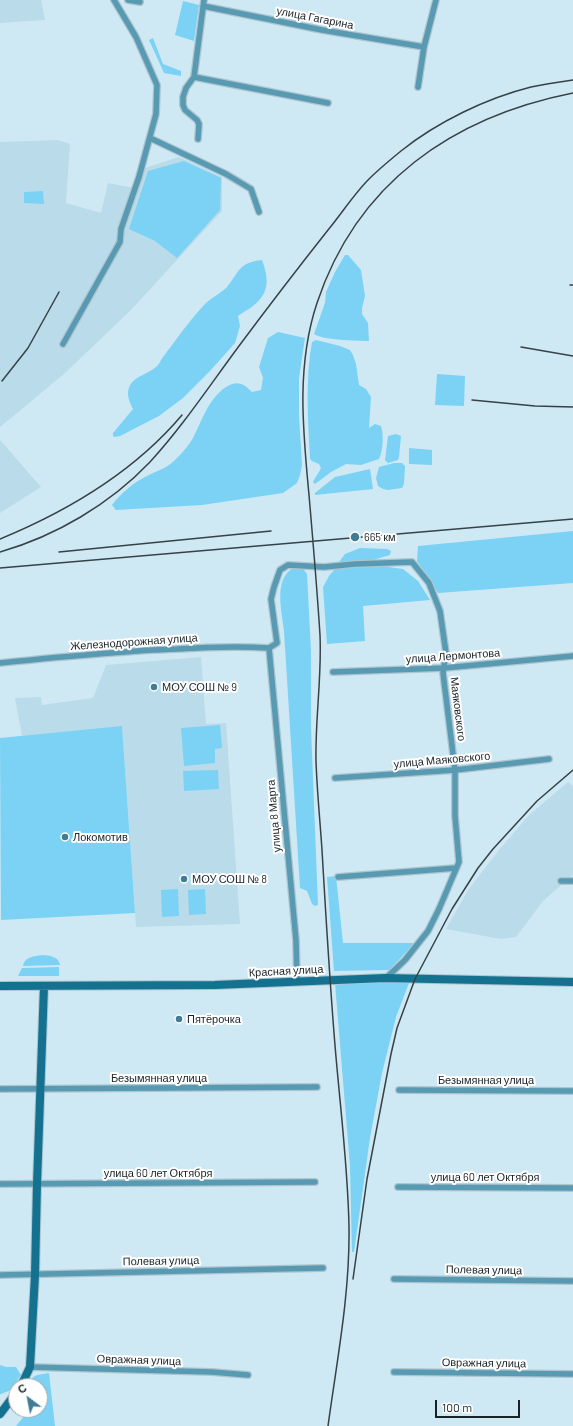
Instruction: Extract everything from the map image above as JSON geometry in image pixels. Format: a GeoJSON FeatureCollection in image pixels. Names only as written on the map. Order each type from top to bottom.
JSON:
{"type":"FeatureCollection","features":[{"type":"Feature","properties":{"kind":"street"},"geometry":{"type":"LineString","coordinates":[[62,344],[120,242],[121,229],[139,177],[156,114],[157,85],[136,37],[114,0]]}},
{"type":"Feature","properties":{"kind":"street"},"geometry":{"type":"LineString","coordinates":[[128,0],[140,2]]}},
{"type":"Feature","properties":{"kind":"street"},"geometry":{"type":"LineString","coordinates":[[418,87],[424,47],[436,0]]}},
{"type":"Feature","properties":{"kind":"street"},"geometry":{"type":"LineString","coordinates":[[198,139],[199,124],[185,110],[183,105],[183,97],[186,88],[194,77],[204,3]]}},
{"type":"Feature","properties":{"kind":"street","name":"улица Гагарина"},"geometry":{"type":"LineString","coordinates":[[204,3],[322,30],[424,47]]}},
{"type":"Feature","properties":{"kind":"street"},"geometry":{"type":"LineString","coordinates":[[194,77],[328,103]]}},
{"type":"Feature","properties":{"kind":"street"},"geometry":{"type":"LineString","coordinates":[[150,138],[226,174],[251,189],[259,212]]}},
{"type":"Feature","properties":{"kind":"street","name":"Маяковского"},"geometry":{"type":"LineString","coordinates":[[269,648],[277,643],[271,599],[280,570],[288,565],[324,567],[355,564],[412,562],[429,584],[440,611],[446,653],[443,674],[455,770],[455,816],[459,862],[428,931],[405,960],[385,978]]}},
{"type":"Feature","properties":{"kind":"street","name":"Железнодорожная улица"},"geometry":{"type":"LineString","coordinates":[[0,663],[124,651],[215,647],[269,648]]}},
{"type":"Feature","properties":{"kind":"street","name":"улица 8 Марта"},"geometry":{"type":"LineString","coordinates":[[269,648],[296,940],[297,982]]}},
{"type":"Feature","properties":{"kind":"street","name":"улица Лермонтова"},"geometry":{"type":"LineString","coordinates":[[333,672],[444,668],[573,656]]}},
{"type":"Feature","properties":{"kind":"street","name":"улица Маяковского"},"geometry":{"type":"LineString","coordinates":[[335,778],[455,770],[550,759]]}},
{"type":"Feature","properties":{"kind":"street"},"geometry":{"type":"LineString","coordinates":[[338,877],[456,868]]}},
{"type":"Feature","properties":{"kind":"street"},"geometry":{"type":"LineString","coordinates":[[561,881],[573,881]]}},
{"type":"Feature","properties":{"kind":"street","name":"Красная улица"},"geometry":{"type":"LineString","coordinates":[[0,986],[215,985],[385,978],[573,982]]}},
{"type":"Feature","properties":{"kind":"street"},"geometry":{"type":"LineString","coordinates":[[25,1378],[30,1367],[35,1275],[44,986]]}},
{"type":"Feature","properties":{"kind":"street","name":"Безымянная улица"},"geometry":{"type":"LineString","coordinates":[[0,1088],[317,1087]]}},
{"type":"Feature","properties":{"kind":"street","name":"Безымянная улица"},"geometry":{"type":"LineString","coordinates":[[399,1090],[573,1091]]}},
{"type":"Feature","properties":{"kind":"street","name":"улица 60 лет Октября"},"geometry":{"type":"LineString","coordinates":[[0,1184],[315,1182]]}},
{"type":"Feature","properties":{"kind":"street","name":"улица 60 лет Октября"},"geometry":{"type":"LineString","coordinates":[[398,1187],[573,1188]]}},
{"type":"Feature","properties":{"kind":"street","name":"Полевая улица"},"geometry":{"type":"LineString","coordinates":[[0,1275],[323,1268]]}},
{"type":"Feature","properties":{"kind":"street","name":"Полевая улица"},"geometry":{"type":"LineString","coordinates":[[394,1279],[573,1281]]}},
{"type":"Feature","properties":{"kind":"street","name":"Овражная улица"},"geometry":{"type":"LineString","coordinates":[[30,1367],[212,1372],[248,1375]]}},
{"type":"Feature","properties":{"kind":"street","name":"Овражная улица"},"geometry":{"type":"LineString","coordinates":[[394,1372],[573,1374]]}},
{"type":"Feature","properties":{"kind":"street"},"geometry":{"type":"LineString","coordinates":[[0,1414],[8,1404]]}},
{"type":"Feature","properties":{"kind":"shaded area"},"geometry":{"type":"Polygon","coordinates":[[[0,0],[41,0],[45,20],[0,23],[0,0]]]}},
{"type":"Feature","properties":{"kind":"shaded area"},"geometry":{"type":"Polygon","coordinates":[[[183,1],[199,5],[194,41],[175,35],[183,1]]]}},
{"type":"Feature","properties":{"kind":"shaded area"},"geometry":{"type":"Polygon","coordinates":[[[153,38],[163,64],[181,71],[181,76],[164,73],[149,40],[153,38]]]}},
{"type":"Feature","properties":{"kind":"shaded area"},"geometry":{"type":"Polygon","coordinates":[[[58,140],[70,144],[66,203],[101,213],[108,183],[139,189],[145,168],[179,157],[222,177],[222,211],[131,310],[64,374],[0,427],[0,142],[58,140]]]}},
{"type":"Feature","properties":{"kind":"shaded area"},"geometry":{"type":"Polygon","coordinates":[[[184,161],[221,178],[220,210],[177,258],[155,241],[129,229],[148,171],[184,161]]]}},
{"type":"Feature","properties":{"kind":"shaded area"},"geometry":{"type":"Polygon","coordinates":[[[43,191],[44,204],[24,203],[24,192],[43,191]]]}},
{"type":"Feature","properties":{"kind":"shaded area"},"geometry":{"type":"Polygon","coordinates":[[[345,255],[348,255],[361,270],[365,296],[362,314],[368,323],[369,341],[324,338],[314,334],[325,303],[326,292],[345,255]]]}},
{"type":"Feature","properties":{"kind":"shaded area"},"geometry":{"type":"Polygon","coordinates":[[[262,260],[267,281],[266,288],[261,299],[256,304],[238,316],[240,326],[235,343],[183,398],[159,416],[120,436],[113,436],[113,433],[133,409],[128,394],[129,387],[132,382],[158,365],[182,331],[199,311],[227,287],[240,269],[248,263],[262,260]]]}},
{"type":"Feature","properties":{"kind":"shaded area"},"geometry":{"type":"Polygon","coordinates":[[[278,332],[305,338],[299,378],[299,415],[302,465],[297,483],[283,493],[202,505],[116,510],[112,505],[119,496],[137,482],[170,464],[184,451],[193,438],[210,404],[226,387],[237,383],[246,386],[252,392],[261,390],[263,378],[259,367],[268,338],[278,332]]]}},
{"type":"Feature","properties":{"kind":"shaded area"},"geometry":{"type":"Polygon","coordinates":[[[316,340],[350,350],[356,364],[359,385],[366,389],[371,397],[369,428],[375,424],[381,426],[383,438],[379,459],[361,465],[346,464],[331,472],[315,484],[313,482],[321,468],[319,464],[310,459],[308,430],[308,371],[312,342],[316,340]]]}},
{"type":"Feature","properties":{"kind":"shaded area"},"geometry":{"type":"Polygon","coordinates":[[[437,374],[465,376],[464,406],[435,405],[437,374]]]}},
{"type":"Feature","properties":{"kind":"shaded area"},"geometry":{"type":"Polygon","coordinates":[[[396,434],[401,436],[399,457],[398,460],[388,463],[385,460],[388,436],[396,434]]]}},
{"type":"Feature","properties":{"kind":"shaded area"},"geometry":{"type":"Polygon","coordinates":[[[0,440],[41,487],[0,513],[0,440]]]}},
{"type":"Feature","properties":{"kind":"shaded area"},"geometry":{"type":"Polygon","coordinates":[[[409,448],[432,450],[432,465],[409,464],[409,448]]]}},
{"type":"Feature","properties":{"kind":"shaded area"},"geometry":{"type":"Polygon","coordinates":[[[394,463],[402,463],[405,466],[404,484],[402,488],[388,490],[383,489],[378,486],[376,478],[379,467],[394,463]]]}},
{"type":"Feature","properties":{"kind":"shaded area"},"geometry":{"type":"Polygon","coordinates":[[[370,469],[373,489],[315,495],[315,493],[335,477],[370,469]]]}},
{"type":"Feature","properties":{"kind":"shaded area"},"geometry":{"type":"Polygon","coordinates":[[[573,531],[573,583],[438,593],[417,561],[418,546],[573,531]]]}},
{"type":"Feature","properties":{"kind":"shaded area"},"geometry":{"type":"Polygon","coordinates":[[[360,548],[387,549],[391,551],[390,555],[370,561],[339,562],[345,554],[360,548]]]}},
{"type":"Feature","properties":{"kind":"shaded area"},"geometry":{"type":"Polygon","coordinates":[[[381,566],[403,569],[418,581],[430,600],[363,606],[365,641],[327,644],[323,587],[329,576],[335,569],[381,566]]]}},
{"type":"Feature","properties":{"kind":"shaded area"},"geometry":{"type":"Polygon","coordinates":[[[293,568],[303,569],[307,574],[311,651],[311,728],[318,905],[315,906],[312,904],[307,891],[300,888],[284,631],[280,596],[283,580],[287,573],[293,568]]]}},
{"type":"Feature","properties":{"kind":"shaded area"},"geometry":{"type":"Polygon","coordinates":[[[201,657],[206,724],[226,723],[240,924],[136,927],[122,727],[22,736],[15,698],[41,697],[42,705],[93,698],[106,665],[201,657]]]}},
{"type":"Feature","properties":{"kind":"shaded area"},"geometry":{"type":"Polygon","coordinates":[[[220,725],[222,748],[215,749],[215,763],[184,766],[181,728],[220,725]]]}},
{"type":"Feature","properties":{"kind":"shaded area","name":"Локомотив"},"geometry":{"type":"Polygon","coordinates":[[[122,726],[135,913],[1,920],[0,738],[122,726]]]}},
{"type":"Feature","properties":{"kind":"shaded area"},"geometry":{"type":"Polygon","coordinates":[[[218,770],[219,789],[184,791],[183,771],[218,770]]]}},
{"type":"Feature","properties":{"kind":"shaded area"},"geometry":{"type":"Polygon","coordinates":[[[568,782],[573,786],[573,875],[543,901],[516,937],[501,939],[446,929],[468,890],[499,850],[529,815],[568,782]]]}},
{"type":"Feature","properties":{"kind":"shaded area"},"geometry":{"type":"Polygon","coordinates":[[[336,876],[343,943],[415,943],[389,970],[334,971],[327,877],[336,876]]]}},
{"type":"Feature","properties":{"kind":"shaded area"},"geometry":{"type":"Polygon","coordinates":[[[178,889],[179,916],[162,917],[161,890],[178,889]]]}},
{"type":"Feature","properties":{"kind":"shaded area"},"geometry":{"type":"Polygon","coordinates":[[[205,889],[206,914],[189,915],[188,890],[205,889]]]}},
{"type":"Feature","properties":{"kind":"shaded area"},"geometry":{"type":"Polygon","coordinates":[[[44,955],[52,956],[58,960],[60,965],[23,966],[28,958],[44,955]]]}},
{"type":"Feature","properties":{"kind":"shaded area"},"geometry":{"type":"Polygon","coordinates":[[[59,967],[59,976],[18,976],[22,968],[59,967]]]}},
{"type":"Feature","properties":{"kind":"shaded area"},"geometry":{"type":"Polygon","coordinates":[[[335,983],[409,983],[396,1017],[382,1073],[370,1138],[354,1252],[352,1252],[350,1166],[335,983]]]}},
{"type":"Feature","properties":{"kind":"shaded area"},"geometry":{"type":"Polygon","coordinates":[[[0,1365],[6,1367],[16,1367],[21,1375],[19,1378],[8,1378],[8,1391],[0,1394],[0,1365]]]}},
{"type":"Feature","properties":{"kind":"shaded area"},"geometry":{"type":"Polygon","coordinates":[[[49,1373],[55,1426],[16,1426],[23,1418],[48,1418],[48,1378],[32,1378],[49,1373]]]}},
{"type":"Feature","properties":{"kind":"railway"},"geometry":{"type":"LineString","coordinates":[[0,552],[62,528],[81,517],[118,492],[150,462],[185,420],[239,346],[353,197],[369,179],[397,154],[430,130],[480,104],[531,87],[573,80]]}},
{"type":"Feature","properties":{"kind":"railway"},"geometry":{"type":"LineString","coordinates":[[328,1426],[345,1302],[349,1252],[349,1227],[346,1163],[332,1005],[316,772],[316,730],[320,666],[320,635],[303,423],[304,375],[310,327],[317,303],[335,261],[357,223],[384,190],[415,162],[449,138],[488,119],[529,104],[573,93]]}},
{"type":"Feature","properties":{"kind":"railway"},"geometry":{"type":"LineString","coordinates":[[2,381],[28,348],[59,292]]}},
{"type":"Feature","properties":{"kind":"railway"},"geometry":{"type":"LineString","coordinates":[[521,347],[573,356]]}},
{"type":"Feature","properties":{"kind":"railway"},"geometry":{"type":"LineString","coordinates":[[472,400],[535,406],[573,407]]}},
{"type":"Feature","properties":{"kind":"railway"},"geometry":{"type":"LineString","coordinates":[[0,539],[50,516],[98,488],[143,454],[163,436],[182,415]]}},
{"type":"Feature","properties":{"kind":"railway"},"geometry":{"type":"LineString","coordinates":[[0,568],[573,519]]}},
{"type":"Feature","properties":{"kind":"railway"},"geometry":{"type":"LineString","coordinates":[[59,552],[271,531]]}},
{"type":"Feature","properties":{"kind":"railway"},"geometry":{"type":"LineString","coordinates":[[353,1279],[367,1179],[391,1054],[397,1028],[415,979],[452,909],[478,868],[493,849],[537,801],[573,770]]}},
{"type":"Feature","properties":{"kind":"place","name":"665 км"},"geometry":{"type":"Point","coordinates":[355,537]}},
{"type":"Feature","properties":{"kind":"place","name":"МОУ СОШ № 9"},"geometry":{"type":"Point","coordinates":[154,687]}},
{"type":"Feature","properties":{"kind":"place","name":"Локомотив"},"geometry":{"type":"Point","coordinates":[65,837]}},
{"type":"Feature","properties":{"kind":"place","name":"МОУ СОШ № 8"},"geometry":{"type":"Point","coordinates":[184,879]}},
{"type":"Feature","properties":{"kind":"place","name":"Пятёрочка"},"geometry":{"type":"Point","coordinates":[179,1019]}}]}
